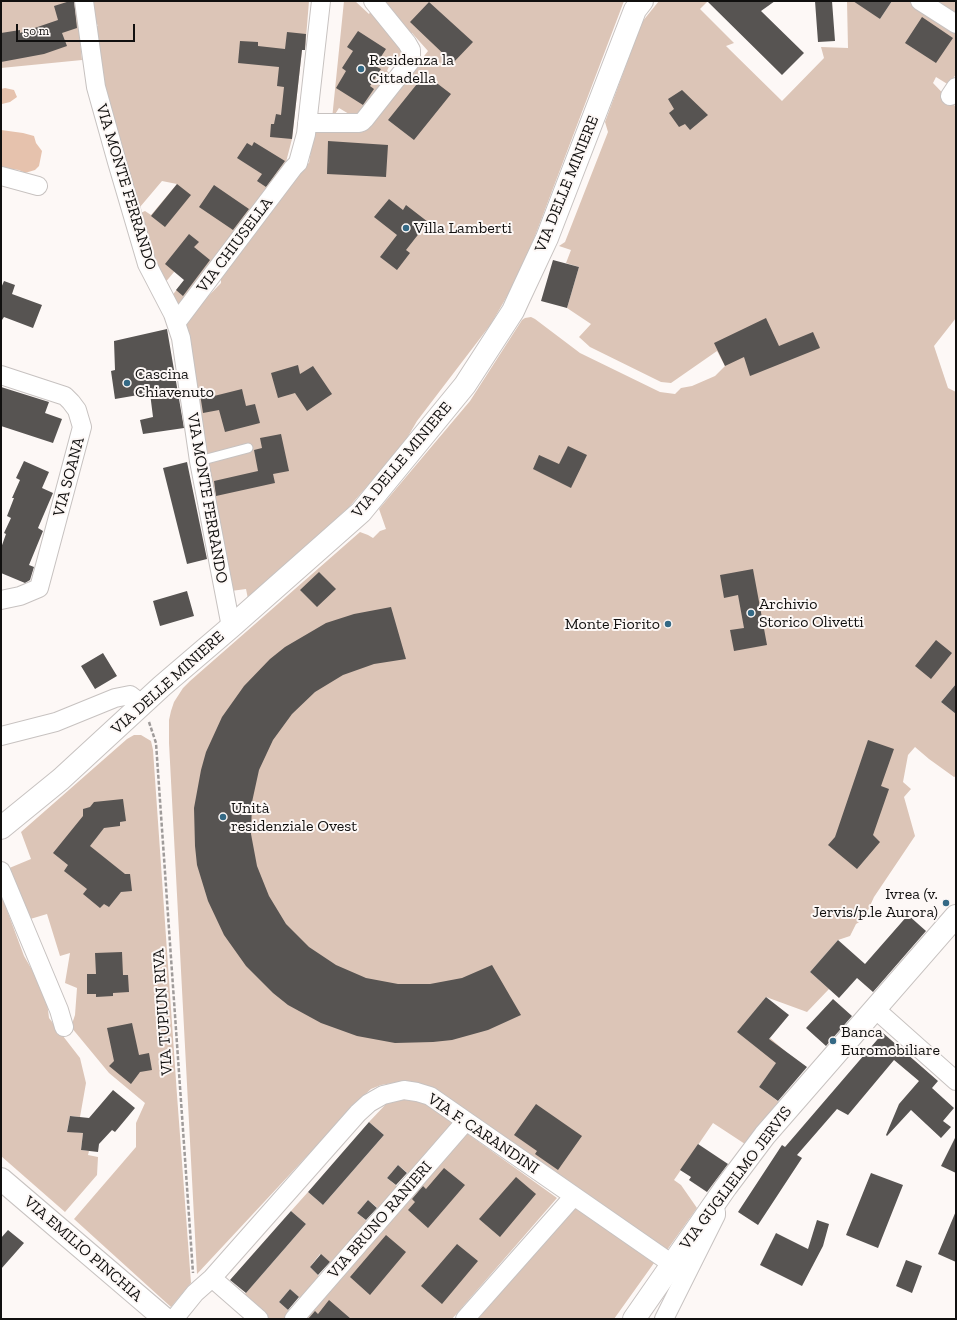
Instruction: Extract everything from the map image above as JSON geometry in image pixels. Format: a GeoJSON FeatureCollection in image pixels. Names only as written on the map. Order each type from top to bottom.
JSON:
{"type":"FeatureCollection","features":[{"type":"Feature","properties":{"kind":"street","name":"VIA MONTE FERRANDO"},"geometry":{"type":"LineString","coordinates":[[84,1],[96,87],[117,162],[147,264],[173,314],[182,338],[199,461],[231,627]]}},
{"type":"Feature","properties":{"kind":"street"},"geometry":{"type":"LineString","coordinates":[[293,168],[312,1]]}},
{"type":"Feature","properties":{"kind":"street","name":"VIA CHIUSELLA"},"geometry":{"type":"LineString","coordinates":[[176,323],[298,163],[302,152],[307,123],[322,1]]}},
{"type":"Feature","properties":{"kind":"street"},"geometry":{"type":"LineString","coordinates":[[307,123],[362,122],[410,62],[411,50],[408,43],[373,1]]}},
{"type":"Feature","properties":{"kind":"street","name":"VIA DELLE MINIERE"},"geometry":{"type":"LineString","coordinates":[[1,828],[61,779],[162,686],[361,512],[469,379],[513,311],[544,245],[635,10],[642,1]]}},
{"type":"Feature","properties":{"kind":"street"},"geometry":{"type":"LineString","coordinates":[[920,1],[956,24]]}},
{"type":"Feature","properties":{"kind":"street"},"geometry":{"type":"LineString","coordinates":[[1,176],[38,186]]}},
{"type":"Feature","properties":{"kind":"street","name":"VIA SOANA"},"geometry":{"type":"LineString","coordinates":[[1,375],[65,396],[77,410],[82,427],[39,588],[20,596],[1,600]]}},
{"type":"Feature","properties":{"kind":"street"},"geometry":{"type":"LineString","coordinates":[[1,736],[56,722],[115,698],[130,695],[143,705]]}},
{"type":"Feature","properties":{"kind":"street"},"geometry":{"type":"LineString","coordinates":[[1,726],[30,715],[56,722]]}},
{"type":"Feature","properties":{"kind":"street"},"geometry":{"type":"LineString","coordinates":[[1,871],[59,1010],[64,1027]]}},
{"type":"Feature","properties":{"kind":"street","name":"VIA GUGLIELMO JERVIS"},"geometry":{"type":"LineString","coordinates":[[634,1319],[765,1135],[874,1008],[956,916]]}},
{"type":"Feature","properties":{"kind":"street"},"geometry":{"type":"LineString","coordinates":[[874,1008],[956,1080]]}},
{"type":"Feature","properties":{"kind":"street","name":"VIA F. CARANDINI"},"geometry":{"type":"LineString","coordinates":[[174,1319],[195,1293],[212,1278],[358,1113],[370,1103],[383,1096],[404,1090],[430,1096],[672,1264]]}},
{"type":"Feature","properties":{"kind":"street","name":"VIA BRUNO RANIERI"},"geometry":{"type":"LineString","coordinates":[[294,1319],[466,1121]]}},
{"type":"Feature","properties":{"kind":"street","name":"VIA EMILIO PINCHIA"},"geometry":{"type":"LineString","coordinates":[[1,1179],[165,1319]]}},
{"type":"Feature","properties":{"kind":"street"},"geometry":{"type":"LineString","coordinates":[[465,1319],[574,1196]]}},
{"type":"Feature","properties":{"kind":"street"},"geometry":{"type":"LineString","coordinates":[[664,1319],[716,1215],[714,1205]]}},
{"type":"Feature","properties":{"kind":"street"},"geometry":{"type":"LineString","coordinates":[[212,1278],[258,1319]]}},
{"type":"Feature","properties":{"kind":"lane"},"geometry":{"type":"LineString","coordinates":[[199,461],[248,448]]}},
{"type":"Feature","properties":{"kind":"path","name":"VIA TUPIUN RIVA"},"geometry":{"type":"LineString","coordinates":[[143,705],[156,743],[195,1293]]}},
{"type":"Feature","properties":{"kind":"shaded area"},"geometry":{"type":"Polygon","coordinates":[[[1,1],[76,1],[82,60],[1,68],[1,1]]]}},
{"type":"Feature","properties":{"kind":"shaded area"},"geometry":{"type":"Polygon","coordinates":[[[88,1],[309,1],[305,50],[302,50],[292,139],[286,162],[253,212],[175,311],[170,298],[204,256],[194,248],[164,284],[138,214],[145,211],[151,215],[177,184],[162,181],[140,207],[134,202],[101,86],[94,30],[98,25],[93,23],[88,1]]]}},
{"type":"Feature","properties":{"kind":"shaded area"},"geometry":{"type":"Polygon","coordinates":[[[344,1],[355,1],[369,14],[372,9],[401,40],[405,58],[392,60],[387,71],[394,76],[359,120],[339,108],[332,119],[344,1]]]}},
{"type":"Feature","properties":{"kind":"shaded area"},"geometry":{"type":"Polygon","coordinates":[[[381,1],[624,1],[535,236],[517,279],[491,324],[417,421],[403,445],[349,507],[248,599],[246,589],[231,591],[192,395],[199,394],[183,326],[191,314],[221,283],[221,277],[302,166],[309,163],[315,133],[318,131],[370,124],[428,51],[412,33],[405,33],[381,1]]]}},
{"type":"Feature","properties":{"kind":"shaded area"},"geometry":{"type":"Polygon","coordinates":[[[659,1],[708,1],[700,9],[734,43],[726,46],[782,101],[824,58],[821,47],[848,48],[847,1],[869,1],[880,19],[892,1],[909,1],[956,32],[956,74],[949,85],[936,77],[933,83],[956,107],[956,318],[934,346],[948,388],[956,392],[956,684],[941,702],[956,714],[956,776],[954,777],[915,747],[908,755],[903,782],[911,789],[904,797],[915,836],[874,897],[864,919],[856,924],[850,936],[838,940],[810,972],[829,989],[807,1012],[766,997],[738,1032],[760,1050],[770,1038],[785,1051],[759,1087],[779,1102],[745,1144],[713,1123],[674,1180],[681,1185],[697,1208],[667,1250],[409,1082],[399,1082],[381,1085],[371,1089],[361,1098],[197,1274],[169,743],[169,720],[174,702],[183,688],[190,681],[360,532],[373,538],[380,531],[386,529],[379,509],[470,401],[522,320],[525,318],[531,317],[535,319],[580,353],[660,392],[675,394],[681,388],[692,386],[715,376],[725,366],[717,351],[671,383],[661,382],[590,347],[579,337],[591,324],[567,308],[579,267],[566,263],[571,250],[559,246],[565,242],[608,132],[605,122],[642,22],[659,1]]]}},
{"type":"Feature","properties":{"kind":"shaded area"},"geometry":{"type":"Polygon","coordinates":[[[935,1],[956,1],[956,16],[935,1]]]}},
{"type":"Feature","properties":{"kind":"shaded area"},"geometry":{"type":"Polygon","coordinates":[[[5,88],[14,90],[17,97],[10,102],[2,104],[1,109],[1,89],[5,88]]]}},
{"type":"Feature","properties":{"kind":"shaded area"},"geometry":{"type":"Polygon","coordinates":[[[1,130],[34,136],[36,143],[42,151],[39,166],[35,170],[25,173],[19,170],[10,169],[1,171],[1,130]]]}},
{"type":"Feature","properties":{"kind":"shaded area"},"geometry":{"type":"Polygon","coordinates":[[[134,735],[141,735],[151,741],[153,750],[191,1283],[171,1307],[74,1219],[136,1147],[136,1123],[145,1103],[109,1073],[71,1027],[75,1015],[77,988],[65,983],[70,953],[60,956],[47,914],[27,920],[7,869],[31,859],[21,832],[127,739],[134,735]]]}},
{"type":"Feature","properties":{"kind":"shaded area"},"geometry":{"type":"Polygon","coordinates":[[[1,894],[24,956],[46,994],[49,1018],[80,1058],[86,1083],[80,1117],[70,1116],[67,1131],[83,1133],[81,1150],[89,1151],[88,1155],[98,1157],[97,1175],[65,1212],[1,1156],[1,894]]]}},
{"type":"Feature","properties":{"kind":"shaded area"},"geometry":{"type":"Polygon","coordinates":[[[408,1099],[430,1105],[454,1122],[409,1174],[398,1165],[387,1178],[398,1187],[379,1209],[368,1200],[357,1213],[368,1222],[332,1264],[320,1254],[310,1267],[320,1277],[301,1299],[290,1289],[279,1302],[290,1312],[284,1319],[267,1319],[239,1295],[243,1292],[245,1294],[306,1224],[291,1211],[308,1192],[323,1205],[384,1135],[369,1122],[387,1103],[394,1100],[408,1099]]]}},
{"type":"Feature","properties":{"kind":"shaded area"},"geometry":{"type":"Polygon","coordinates":[[[465,1132],[557,1198],[452,1319],[303,1319],[465,1132]]]}},
{"type":"Feature","properties":{"kind":"shaded area"},"geometry":{"type":"Polygon","coordinates":[[[574,1207],[654,1263],[614,1319],[476,1319],[574,1207]]]}},
{"type":"Feature","properties":{"kind":"building"},"geometry":{"type":"Polygon","coordinates":[[[74,1],[77,28],[62,33],[67,46],[44,54],[1,62],[1,33],[20,30],[20,33],[58,20],[54,6],[74,1]]]}},
{"type":"Feature","properties":{"kind":"building"},"geometry":{"type":"Polygon","coordinates":[[[707,1],[775,1],[761,11],[804,53],[782,75],[707,1]]]}},
{"type":"Feature","properties":{"kind":"building"},"geometry":{"type":"Polygon","coordinates":[[[815,1],[832,1],[835,41],[818,42],[815,1]]]}},
{"type":"Feature","properties":{"kind":"building"},"geometry":{"type":"Polygon","coordinates":[[[853,1],[892,1],[880,19],[853,1]]]}},
{"type":"Feature","properties":{"kind":"building","name":"Residenza la Cittadella"},"geometry":{"type":"Polygon","coordinates":[[[429,2],[473,42],[453,63],[410,22],[429,2]]]}},
{"type":"Feature","properties":{"kind":"building"},"geometry":{"type":"Polygon","coordinates":[[[922,17],[953,38],[936,63],[905,43],[922,17]]]}},
{"type":"Feature","properties":{"kind":"building","name":"Residenza la Cittadella"},"geometry":{"type":"Polygon","coordinates":[[[358,31],[386,49],[375,66],[381,69],[370,86],[374,89],[363,105],[336,88],[346,71],[342,68],[353,51],[347,47],[358,31]]]}},
{"type":"Feature","properties":{"kind":"building"},"geometry":{"type":"Polygon","coordinates":[[[287,32],[306,34],[305,50],[302,50],[292,139],[270,137],[271,124],[274,124],[276,114],[281,115],[284,87],[277,86],[279,67],[238,63],[240,41],[258,42],[258,46],[285,49],[287,32]]]}},
{"type":"Feature","properties":{"kind":"building","name":"Residenza la Cittadella"},"geometry":{"type":"Polygon","coordinates":[[[425,74],[451,94],[414,140],[388,120],[425,74]]]}},
{"type":"Feature","properties":{"kind":"building"},"geometry":{"type":"Polygon","coordinates":[[[682,90],[708,115],[690,130],[685,124],[679,127],[669,113],[674,109],[668,99],[682,90]]]}},
{"type":"Feature","properties":{"kind":"building"},"geometry":{"type":"Polygon","coordinates":[[[328,141],[388,145],[386,177],[327,174],[328,141]]]}},
{"type":"Feature","properties":{"kind":"building"},"geometry":{"type":"Polygon","coordinates":[[[254,142],[285,161],[266,187],[257,181],[262,174],[237,158],[247,143],[252,146],[254,142]]]}},
{"type":"Feature","properties":{"kind":"building"},"geometry":{"type":"Polygon","coordinates":[[[177,184],[191,195],[165,227],[151,216],[177,184]]]}},
{"type":"Feature","properties":{"kind":"building"},"geometry":{"type":"Polygon","coordinates":[[[214,185],[249,209],[233,230],[199,207],[214,185]]]}},
{"type":"Feature","properties":{"kind":"building","name":"Villa Lamberti"},"geometry":{"type":"Polygon","coordinates":[[[389,199],[403,210],[406,205],[428,222],[406,250],[410,253],[397,270],[380,257],[397,235],[374,217],[389,199]]]}},
{"type":"Feature","properties":{"kind":"building"},"geometry":{"type":"Polygon","coordinates":[[[189,234],[199,242],[194,247],[210,260],[183,296],[176,290],[184,280],[165,264],[189,234]]]}},
{"type":"Feature","properties":{"kind":"building"},"geometry":{"type":"Polygon","coordinates":[[[553,260],[579,267],[567,308],[541,301],[553,260]]]}},
{"type":"Feature","properties":{"kind":"building"},"geometry":{"type":"Polygon","coordinates":[[[4,281],[15,285],[12,294],[42,305],[33,328],[4,317],[1,320],[1,288],[4,281]]]}},
{"type":"Feature","properties":{"kind":"building"},"geometry":{"type":"Polygon","coordinates":[[[766,318],[779,346],[813,332],[820,348],[750,376],[744,357],[725,366],[714,343],[766,318]]]}},
{"type":"Feature","properties":{"kind":"building","name":"Cascina Chiavenuto"},"geometry":{"type":"Polygon","coordinates":[[[167,329],[184,428],[143,434],[140,420],[153,417],[150,393],[115,399],[111,371],[115,370],[114,341],[167,329]]]}},
{"type":"Feature","properties":{"kind":"building"},"geometry":{"type":"Polygon","coordinates":[[[298,365],[300,374],[313,366],[332,394],[307,411],[295,393],[278,398],[271,373],[298,365]]]}},
{"type":"Feature","properties":{"kind":"building"},"geometry":{"type":"Polygon","coordinates":[[[1,387],[49,402],[45,413],[62,419],[53,443],[1,426],[1,387]]]}},
{"type":"Feature","properties":{"kind":"building"},"geometry":{"type":"Polygon","coordinates":[[[242,389],[246,406],[255,404],[260,423],[225,432],[219,410],[203,413],[200,394],[205,392],[206,398],[242,389]]]}},
{"type":"Feature","properties":{"kind":"building"},"geometry":{"type":"Polygon","coordinates":[[[281,434],[289,471],[273,474],[275,483],[216,496],[214,481],[258,471],[254,450],[262,448],[260,438],[281,434]]]}},
{"type":"Feature","properties":{"kind":"building"},"geometry":{"type":"Polygon","coordinates":[[[568,446],[587,455],[571,488],[533,469],[539,455],[559,464],[568,446]]]}},
{"type":"Feature","properties":{"kind":"building"},"geometry":{"type":"Polygon","coordinates":[[[24,461],[49,472],[42,488],[53,493],[38,528],[43,531],[29,565],[34,567],[30,580],[25,583],[1,573],[1,548],[6,534],[4,533],[11,518],[7,516],[14,498],[12,498],[20,480],[16,478],[24,461]]]}},
{"type":"Feature","properties":{"kind":"building"},"geometry":{"type":"Polygon","coordinates":[[[187,462],[207,559],[187,564],[163,468],[187,462]]]}},
{"type":"Feature","properties":{"kind":"building","name":"Archivio Storico Olivetti"},"geometry":{"type":"Polygon","coordinates":[[[753,569],[767,645],[734,651],[730,630],[744,628],[738,595],[724,598],[720,575],[753,569]]]}},
{"type":"Feature","properties":{"kind":"building"},"geometry":{"type":"Polygon","coordinates":[[[319,572],[336,589],[317,607],[300,590],[319,572]]]}},
{"type":"Feature","properties":{"kind":"building"},"geometry":{"type":"Polygon","coordinates":[[[187,591],[194,616],[160,626],[153,601],[187,591]]]}},
{"type":"Feature","properties":{"kind":"building","name":"Unità residenziale Ovest"},"geometry":{"type":"Polygon","coordinates":[[[391,607],[406,659],[374,664],[343,675],[315,692],[292,714],[273,740],[259,770],[252,802],[251,834],[257,866],[269,896],[286,924],[309,947],[336,965],[366,978],[398,984],[430,984],[462,978],[492,965],[521,1015],[488,1030],[452,1040],[395,1043],[357,1036],[321,1023],[288,1005],[273,993],[246,966],[224,935],[208,901],[197,865],[194,808],[201,770],[206,752],[222,717],[244,686],[270,659],[285,647],[326,623],[354,614],[391,607]]]}},
{"type":"Feature","properties":{"kind":"building"},"geometry":{"type":"Polygon","coordinates":[[[936,640],[952,653],[931,679],[915,666],[936,640]]]}},
{"type":"Feature","properties":{"kind":"building"},"geometry":{"type":"Polygon","coordinates":[[[103,653],[117,676],[95,689],[81,666],[103,653]]]}},
{"type":"Feature","properties":{"kind":"building"},"geometry":{"type":"Polygon","coordinates":[[[956,684],[956,714],[941,702],[956,684]]]}},
{"type":"Feature","properties":{"kind":"building"},"geometry":{"type":"Polygon","coordinates":[[[868,740],[894,749],[881,786],[889,789],[873,835],[880,842],[857,869],[828,845],[835,837],[868,740]]]}},
{"type":"Feature","properties":{"kind":"building"},"geometry":{"type":"Polygon","coordinates":[[[123,799],[126,821],[120,822],[120,826],[104,828],[90,846],[125,874],[130,874],[132,891],[121,892],[109,907],[104,904],[100,908],[83,894],[87,889],[64,871],[68,865],[53,853],[83,816],[83,809],[90,807],[94,802],[123,799]]]}},
{"type":"Feature","properties":{"kind":"building"},"geometry":{"type":"Polygon","coordinates":[[[908,915],[926,931],[873,992],[857,978],[839,998],[810,972],[838,940],[865,964],[908,915]]]}},
{"type":"Feature","properties":{"kind":"building"},"geometry":{"type":"Polygon","coordinates":[[[122,952],[123,975],[128,975],[129,992],[113,993],[113,996],[96,997],[96,994],[87,994],[87,974],[96,974],[95,953],[122,952]]]}},
{"type":"Feature","properties":{"kind":"building"},"geometry":{"type":"Polygon","coordinates":[[[766,997],[789,1015],[769,1039],[807,1067],[778,1101],[759,1087],[776,1063],[737,1032],[766,997]]]}},
{"type":"Feature","properties":{"kind":"building"},"geometry":{"type":"Polygon","coordinates":[[[833,999],[852,1016],[826,1046],[806,1028],[833,999]]]}},
{"type":"Feature","properties":{"kind":"building"},"geometry":{"type":"Polygon","coordinates":[[[132,1023],[139,1055],[149,1053],[152,1070],[140,1072],[131,1084],[109,1066],[114,1061],[107,1028],[132,1023]]]}},
{"type":"Feature","properties":{"kind":"building"},"geometry":{"type":"Polygon","coordinates":[[[883,1033],[938,1081],[932,1088],[954,1108],[943,1121],[951,1127],[941,1138],[911,1110],[887,1136],[886,1135],[899,1104],[919,1081],[894,1060],[848,1115],[837,1109],[797,1155],[802,1158],[758,1225],[738,1212],[782,1145],[785,1147],[883,1033]]]}},
{"type":"Feature","properties":{"kind":"building"},"geometry":{"type":"Polygon","coordinates":[[[113,1090],[135,1108],[115,1132],[112,1130],[99,1144],[98,1152],[81,1150],[83,1133],[67,1132],[70,1116],[89,1118],[113,1090]]]}},
{"type":"Feature","properties":{"kind":"building"},"geometry":{"type":"Polygon","coordinates":[[[536,1104],[582,1136],[558,1170],[535,1154],[537,1151],[514,1135],[536,1104]]]}},
{"type":"Feature","properties":{"kind":"building"},"geometry":{"type":"Polygon","coordinates":[[[369,1122],[384,1135],[323,1205],[308,1192],[369,1122]]]}},
{"type":"Feature","properties":{"kind":"building"},"geometry":{"type":"Polygon","coordinates":[[[956,1136],[956,1173],[941,1166],[956,1136]]]}},
{"type":"Feature","properties":{"kind":"building"},"geometry":{"type":"Polygon","coordinates":[[[698,1144],[728,1164],[707,1192],[689,1180],[691,1177],[680,1170],[698,1144]]]}},
{"type":"Feature","properties":{"kind":"building"},"geometry":{"type":"Polygon","coordinates":[[[398,1165],[407,1173],[396,1185],[387,1178],[398,1165]]]}},
{"type":"Feature","properties":{"kind":"building"},"geometry":{"type":"Polygon","coordinates":[[[444,1168],[465,1185],[428,1228],[408,1210],[415,1202],[412,1199],[423,1186],[426,1189],[444,1168]]]}},
{"type":"Feature","properties":{"kind":"building"},"geometry":{"type":"Polygon","coordinates":[[[871,1173],[903,1185],[878,1248],[846,1235],[871,1173]]]}},
{"type":"Feature","properties":{"kind":"building"},"geometry":{"type":"Polygon","coordinates":[[[516,1177],[536,1194],[500,1237],[479,1219],[516,1177]]]}},
{"type":"Feature","properties":{"kind":"building"},"geometry":{"type":"Polygon","coordinates":[[[368,1200],[377,1208],[366,1220],[357,1213],[368,1200]]]}},
{"type":"Feature","properties":{"kind":"building"},"geometry":{"type":"Polygon","coordinates":[[[291,1211],[306,1224],[246,1293],[230,1280],[291,1211]]]}},
{"type":"Feature","properties":{"kind":"building"},"geometry":{"type":"Polygon","coordinates":[[[956,1211],[956,1262],[938,1254],[956,1211]]]}},
{"type":"Feature","properties":{"kind":"building"},"geometry":{"type":"Polygon","coordinates":[[[817,1220],[829,1224],[823,1246],[802,1286],[760,1265],[776,1233],[808,1249],[817,1220]]]}},
{"type":"Feature","properties":{"kind":"building"},"geometry":{"type":"Polygon","coordinates":[[[8,1230],[24,1243],[1,1269],[1,1238],[8,1230]]]}},
{"type":"Feature","properties":{"kind":"building"},"geometry":{"type":"Polygon","coordinates":[[[386,1235],[406,1252],[370,1295],[350,1277],[386,1235]]]}},
{"type":"Feature","properties":{"kind":"building"},"geometry":{"type":"Polygon","coordinates":[[[457,1244],[478,1261],[442,1304],[421,1286],[457,1244]]]}},
{"type":"Feature","properties":{"kind":"building"},"geometry":{"type":"Polygon","coordinates":[[[321,1254],[330,1262],[318,1275],[310,1267],[321,1254]]]}},
{"type":"Feature","properties":{"kind":"building"},"geometry":{"type":"Polygon","coordinates":[[[906,1260],[922,1266],[912,1293],[896,1286],[906,1260]]]}},
{"type":"Feature","properties":{"kind":"building"},"geometry":{"type":"Polygon","coordinates":[[[290,1289],[299,1297],[288,1310],[279,1302],[290,1289]]]}},
{"type":"Feature","properties":{"kind":"building"},"geometry":{"type":"Polygon","coordinates":[[[329,1300],[351,1319],[308,1319],[315,1311],[318,1314],[329,1300]]]}},
{"type":"Feature","properties":{"kind":"place","name":"Residenza la Cittadella"},"geometry":{"type":"Point","coordinates":[361,69]}},
{"type":"Feature","properties":{"kind":"place","name":"Villa Lamberti"},"geometry":{"type":"Point","coordinates":[406,228]}},
{"type":"Feature","properties":{"kind":"place","name":"Cascina Chiavenuto"},"geometry":{"type":"Point","coordinates":[127,383]}},
{"type":"Feature","properties":{"kind":"place","name":"Archivio Storico Olivetti"},"geometry":{"type":"Point","coordinates":[751,613]}},
{"type":"Feature","properties":{"kind":"place","name":"Monte Fiorito"},"geometry":{"type":"Point","coordinates":[668,624]}},
{"type":"Feature","properties":{"kind":"place","name":"Unità residenziale Ovest"},"geometry":{"type":"Point","coordinates":[223,817]}},
{"type":"Feature","properties":{"kind":"place","name":"Ivrea (v. Jervis/p.le Aurora)"},"geometry":{"type":"Point","coordinates":[946,903]}},
{"type":"Feature","properties":{"kind":"place","name":"Banca Euromobiliare"},"geometry":{"type":"Point","coordinates":[833,1041]}}]}
